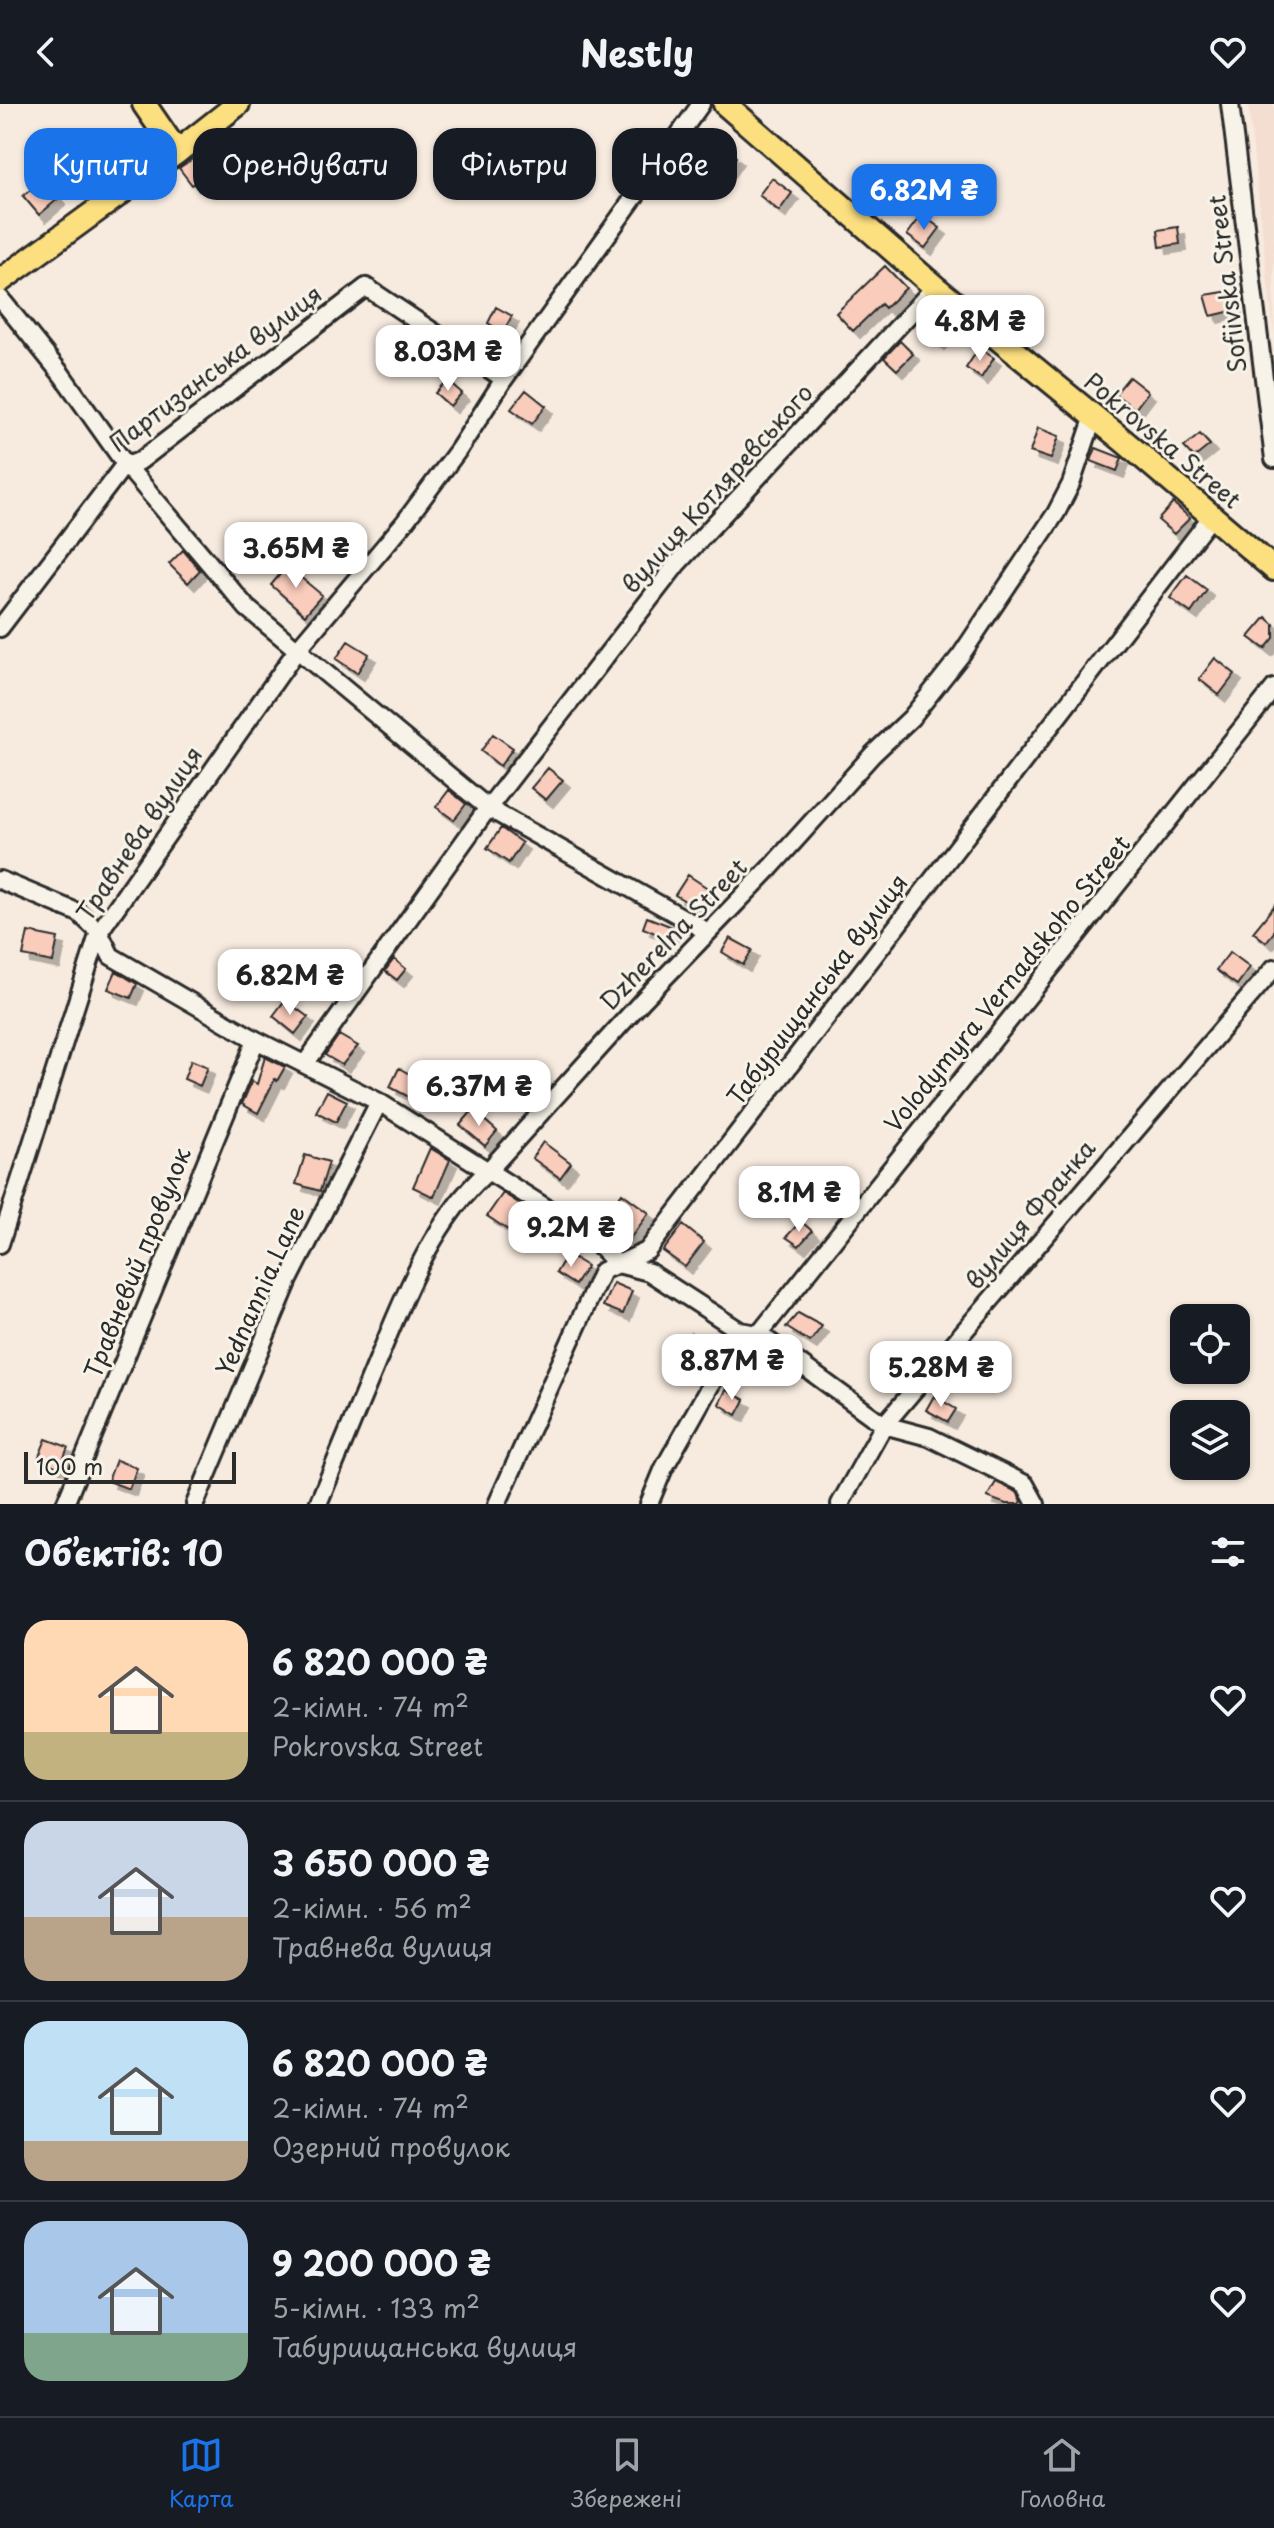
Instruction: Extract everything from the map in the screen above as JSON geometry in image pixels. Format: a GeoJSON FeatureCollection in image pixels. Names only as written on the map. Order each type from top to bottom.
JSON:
{"type":"FeatureCollection","features":[{"type":"Feature","properties":{"kind":"main road"},"geometry":{"type":"LineString","coordinates":[[144,104],[160,128]]}},
{"type":"Feature","properties":{"kind":"main road"},"geometry":{"type":"LineString","coordinates":[[177,152],[238,104]]}},
{"type":"Feature","properties":{"kind":"main road","name":"Pokrovska Street"},"geometry":{"type":"LineString","coordinates":[[725,104],[935,287],[1094,416],[1274,569]]}},
{"type":"Feature","properties":{"kind":"main road"},"geometry":{"type":"LineString","coordinates":[[0,281],[111,200]]}},
{"type":"Feature","properties":{"kind":"street","name":"Травнева вулиця"},"geometry":{"type":"LineString","coordinates":[[0,1244],[99,932],[297,650],[404,523],[459,449],[504,379],[701,104]]}},
{"type":"Feature","properties":{"kind":"street","name":"Sofiivska Street"},"geometry":{"type":"LineString","coordinates":[[1230,104],[1274,459]]}},
{"type":"Feature","properties":{"kind":"street","name":"Партизанська вулиця"},"geometry":{"type":"LineString","coordinates":[[0,628],[125,464],[140,461],[366,287],[504,379]]}},
{"type":"Feature","properties":{"kind":"street","name":"вулиця Котляревського"},"geometry":{"type":"LineString","coordinates":[[305,1064],[488,808],[677,564],[935,287]]}},
{"type":"Feature","properties":{"kind":"street"},"geometry":{"type":"LineString","coordinates":[[0,298],[62,375],[125,464],[247,608],[488,808],[708,932]]}},
{"type":"Feature","properties":{"kind":"street","name":"Dzherelna Street"},"geometry":{"type":"LineString","coordinates":[[318,1504],[402,1301],[441,1227],[469,1188],[873,754],[911,718],[961,655],[1056,513],[1071,484],[1094,416]]}},
{"type":"Feature","properties":{"kind":"street","name":"Табурищанська вулиця"},"geometry":{"type":"LineString","coordinates":[[497,1504],[602,1271],[647,1251],[1212,516]]}},
{"type":"Feature","properties":{"kind":"street","name":"Volodymyra Vernadskoho Street"},"geometry":{"type":"LineString","coordinates":[[649,1504],[664,1468],[733,1345],[759,1334],[1274,688]]}},
{"type":"Feature","properties":{"kind":"street"},"geometry":{"type":"LineString","coordinates":[[0,880],[79,913],[99,932],[111,956],[256,1040],[379,1102],[586,1233],[618,1264],[649,1272],[740,1331],[759,1334],[884,1425],[929,1437],[1025,1484],[1036,1504]]}},
{"type":"Feature","properties":{"kind":"street","name":"вулиця Франка"},"geometry":{"type":"LineString","coordinates":[[840,1504],[884,1425],[1274,968]]}},
{"type":"Feature","properties":{"kind":"street","name":"Травневий провулок"},"geometry":{"type":"LineString","coordinates":[[65,1504],[256,1040]]}},
{"type":"Feature","properties":{"kind":"street","name":"Yednannia Lane"},"geometry":{"type":"LineString","coordinates":[[195,1504],[289,1280],[379,1102]]}},
{"type":"Feature","properties":{"kind":"shaded area"},"geometry":{"type":"Polygon","coordinates":[[[1248,104],[1274,104],[1274,333],[1267,274],[1248,104]]]}},
{"type":"Feature","properties":{"kind":"building"},"geometry":{"type":"Polygon","coordinates":[[[193,159],[193,184],[192,185],[179,168],[193,159]]]}},
{"type":"Feature","properties":{"kind":"building"},"geometry":{"type":"Polygon","coordinates":[[[772,178],[792,193],[779,211],[759,195],[772,178]]]}},
{"type":"Feature","properties":{"kind":"building"},"geometry":{"type":"Polygon","coordinates":[[[26,200],[57,200],[39,215],[26,200]]]}},
{"type":"Feature","properties":{"kind":"building"},"geometry":{"type":"Polygon","coordinates":[[[922,215],[940,228],[925,248],[907,235],[922,215]]]}},
{"type":"Feature","properties":{"kind":"building"},"geometry":{"type":"Polygon","coordinates":[[[1178,227],[1180,244],[1160,247],[1158,230],[1178,227]]]}},
{"type":"Feature","properties":{"kind":"building"},"geometry":{"type":"Polygon","coordinates":[[[885,266],[906,288],[885,308],[881,304],[853,331],[836,313],[885,266]]]}},
{"type":"Feature","properties":{"kind":"building"},"geometry":{"type":"Polygon","coordinates":[[[1231,291],[1236,310],[1211,316],[1205,295],[1231,291]]]}},
{"type":"Feature","properties":{"kind":"building"},"geometry":{"type":"Polygon","coordinates":[[[496,307],[512,316],[503,332],[488,323],[496,307]]]}},
{"type":"Feature","properties":{"kind":"building"},"geometry":{"type":"Polygon","coordinates":[[[936,318],[949,330],[937,343],[924,332],[936,318]]]}},
{"type":"Feature","properties":{"kind":"building"},"geometry":{"type":"Polygon","coordinates":[[[900,341],[913,354],[897,370],[884,358],[900,341]]]}},
{"type":"Feature","properties":{"kind":"building"},"geometry":{"type":"Polygon","coordinates":[[[979,348],[994,358],[981,378],[966,368],[979,348]]]}},
{"type":"Feature","properties":{"kind":"building"},"geometry":{"type":"Polygon","coordinates":[[[1129,377],[1148,392],[1135,409],[1115,394],[1129,377]]]}},
{"type":"Feature","properties":{"kind":"building"},"geometry":{"type":"Polygon","coordinates":[[[447,380],[462,393],[450,406],[435,393],[447,380]]]}},
{"type":"Feature","properties":{"kind":"building"},"geometry":{"type":"Polygon","coordinates":[[[526,390],[546,406],[532,424],[511,409],[526,390]]]}},
{"type":"Feature","properties":{"kind":"building"},"geometry":{"type":"Polygon","coordinates":[[[1038,428],[1059,436],[1051,459],[1030,452],[1038,428]]]}},
{"type":"Feature","properties":{"kind":"building"},"geometry":{"type":"Polygon","coordinates":[[[1200,434],[1210,445],[1194,458],[1184,447],[1200,434]]]}},
{"type":"Feature","properties":{"kind":"building"},"geometry":{"type":"Polygon","coordinates":[[[1096,448],[1122,458],[1117,471],[1091,461],[1096,448]]]}},
{"type":"Feature","properties":{"kind":"building"},"geometry":{"type":"Polygon","coordinates":[[[1173,503],[1190,518],[1174,534],[1158,520],[1173,503]]]}},
{"type":"Feature","properties":{"kind":"building"},"geometry":{"type":"Polygon","coordinates":[[[183,550],[200,570],[188,583],[169,564],[183,550]]]}},
{"type":"Feature","properties":{"kind":"building"},"geometry":{"type":"Polygon","coordinates":[[[287,566],[322,595],[305,615],[271,585],[287,566]]]}},
{"type":"Feature","properties":{"kind":"building"},"geometry":{"type":"Polygon","coordinates":[[[1187,575],[1207,590],[1191,613],[1170,598],[1187,575]]]}},
{"type":"Feature","properties":{"kind":"building"},"geometry":{"type":"Polygon","coordinates":[[[1266,617],[1274,624],[1274,638],[1265,649],[1249,637],[1266,617]]]}},
{"type":"Feature","properties":{"kind":"building"},"geometry":{"type":"Polygon","coordinates":[[[348,641],[369,654],[357,673],[336,659],[348,641]]]}},
{"type":"Feature","properties":{"kind":"building"},"geometry":{"type":"Polygon","coordinates":[[[1215,658],[1235,674],[1219,695],[1199,679],[1215,658]]]}},
{"type":"Feature","properties":{"kind":"building"},"geometry":{"type":"Polygon","coordinates":[[[493,734],[513,748],[500,766],[481,751],[493,734]]]}},
{"type":"Feature","properties":{"kind":"building"},"geometry":{"type":"Polygon","coordinates":[[[548,768],[563,780],[546,800],[531,788],[548,768]]]}},
{"type":"Feature","properties":{"kind":"building"},"geometry":{"type":"Polygon","coordinates":[[[449,790],[466,804],[454,820],[436,807],[449,790]]]}},
{"type":"Feature","properties":{"kind":"building"},"geometry":{"type":"Polygon","coordinates":[[[501,828],[522,843],[509,863],[487,848],[501,828]]]}},
{"type":"Feature","properties":{"kind":"building"},"geometry":{"type":"Polygon","coordinates":[[[688,875],[709,889],[697,908],[675,895],[688,875]]]}},
{"type":"Feature","properties":{"kind":"building"},"geometry":{"type":"Polygon","coordinates":[[[1274,906],[1274,932],[1266,942],[1253,932],[1274,906]]]}},
{"type":"Feature","properties":{"kind":"building"},"geometry":{"type":"Polygon","coordinates":[[[647,917],[675,928],[667,938],[643,928],[647,917]]]}},
{"type":"Feature","properties":{"kind":"building"},"geometry":{"type":"Polygon","coordinates":[[[28,932],[58,938],[53,962],[23,956],[28,932]]]}},
{"type":"Feature","properties":{"kind":"building"},"geometry":{"type":"Polygon","coordinates":[[[730,938],[752,950],[743,965],[722,952],[730,938]]]}},
{"type":"Feature","properties":{"kind":"building"},"geometry":{"type":"Polygon","coordinates":[[[1230,952],[1250,967],[1237,985],[1216,970],[1230,952]]]}},
{"type":"Feature","properties":{"kind":"building"},"geometry":{"type":"Polygon","coordinates":[[[394,959],[406,969],[397,980],[385,971],[394,959]]]}},
{"type":"Feature","properties":{"kind":"building"},"geometry":{"type":"Polygon","coordinates":[[[116,971],[137,984],[131,998],[108,989],[116,971]]]}},
{"type":"Feature","properties":{"kind":"building"},"geometry":{"type":"Polygon","coordinates":[[[285,1000],[308,1017],[295,1034],[273,1016],[285,1000]]]}},
{"type":"Feature","properties":{"kind":"building"},"geometry":{"type":"Polygon","coordinates":[[[339,1035],[358,1046],[342,1065],[325,1055],[339,1035]]]}},
{"type":"Feature","properties":{"kind":"building"},"geometry":{"type":"Polygon","coordinates":[[[265,1057],[285,1067],[277,1081],[275,1079],[258,1113],[242,1104],[252,1081],[257,1084],[265,1057]]]}},
{"type":"Feature","properties":{"kind":"building"},"geometry":{"type":"Polygon","coordinates":[[[191,1060],[208,1067],[200,1086],[184,1079],[191,1060]]]}},
{"type":"Feature","properties":{"kind":"building"},"geometry":{"type":"Polygon","coordinates":[[[399,1068],[416,1078],[409,1097],[390,1087],[399,1068]]]}},
{"type":"Feature","properties":{"kind":"building"},"geometry":{"type":"Polygon","coordinates":[[[327,1091],[347,1101],[336,1122],[316,1112],[327,1091]]]}},
{"type":"Feature","properties":{"kind":"building"},"geometry":{"type":"Polygon","coordinates":[[[473,1110],[497,1131],[485,1146],[460,1125],[473,1110]]]}},
{"type":"Feature","properties":{"kind":"building"},"geometry":{"type":"Polygon","coordinates":[[[543,1142],[571,1163],[560,1178],[532,1158],[543,1142]]]}},
{"type":"Feature","properties":{"kind":"building"},"geometry":{"type":"Polygon","coordinates":[[[430,1148],[450,1160],[434,1197],[413,1187],[430,1148]]]}},
{"type":"Feature","properties":{"kind":"building"},"geometry":{"type":"Polygon","coordinates":[[[305,1155],[329,1162],[320,1191],[296,1184],[305,1155]]]}},
{"type":"Feature","properties":{"kind":"building"},"geometry":{"type":"Polygon","coordinates":[[[503,1193],[523,1206],[508,1230],[487,1216],[503,1193]]]}},
{"type":"Feature","properties":{"kind":"building"},"geometry":{"type":"Polygon","coordinates":[[[622,1193],[649,1213],[628,1241],[601,1222],[622,1193]]]}},
{"type":"Feature","properties":{"kind":"building"},"geometry":{"type":"Polygon","coordinates":[[[801,1221],[812,1231],[799,1246],[786,1237],[801,1221]]]}},
{"type":"Feature","properties":{"kind":"building"},"geometry":{"type":"Polygon","coordinates":[[[683,1225],[704,1242],[685,1267],[663,1251],[683,1225]]]}},
{"type":"Feature","properties":{"kind":"building"},"geometry":{"type":"Polygon","coordinates":[[[567,1254],[587,1266],[575,1285],[556,1273],[567,1254]]]}},
{"type":"Feature","properties":{"kind":"building"},"geometry":{"type":"Polygon","coordinates":[[[613,1283],[632,1291],[623,1314],[603,1306],[613,1283]]]}},
{"type":"Feature","properties":{"kind":"building"},"geometry":{"type":"Polygon","coordinates":[[[798,1313],[822,1326],[810,1342],[786,1327],[798,1313]]]}},
{"type":"Feature","properties":{"kind":"building"},"geometry":{"type":"Polygon","coordinates":[[[691,1333],[712,1348],[702,1363],[682,1346],[691,1333]]]}},
{"type":"Feature","properties":{"kind":"building"},"geometry":{"type":"Polygon","coordinates":[[[896,1344],[922,1362],[906,1383],[881,1365],[896,1344]]]}},
{"type":"Feature","properties":{"kind":"building"},"geometry":{"type":"Polygon","coordinates":[[[726,1390],[745,1400],[737,1415],[719,1404],[726,1390]]]}},
{"type":"Feature","properties":{"kind":"building"},"geometry":{"type":"Polygon","coordinates":[[[934,1396],[956,1409],[948,1422],[926,1410],[934,1396]]]}},
{"type":"Feature","properties":{"kind":"building"},"geometry":{"type":"Polygon","coordinates":[[[46,1439],[68,1447],[60,1468],[38,1459],[46,1439]]]}},
{"type":"Feature","properties":{"kind":"building"},"geometry":{"type":"Polygon","coordinates":[[[116,1460],[137,1468],[129,1489],[108,1481],[116,1460]]]}},
{"type":"Feature","properties":{"kind":"building"},"geometry":{"type":"Polygon","coordinates":[[[996,1482],[1017,1492],[1022,1501],[1020,1504],[1006,1504],[987,1497],[996,1482]]]}}]}
